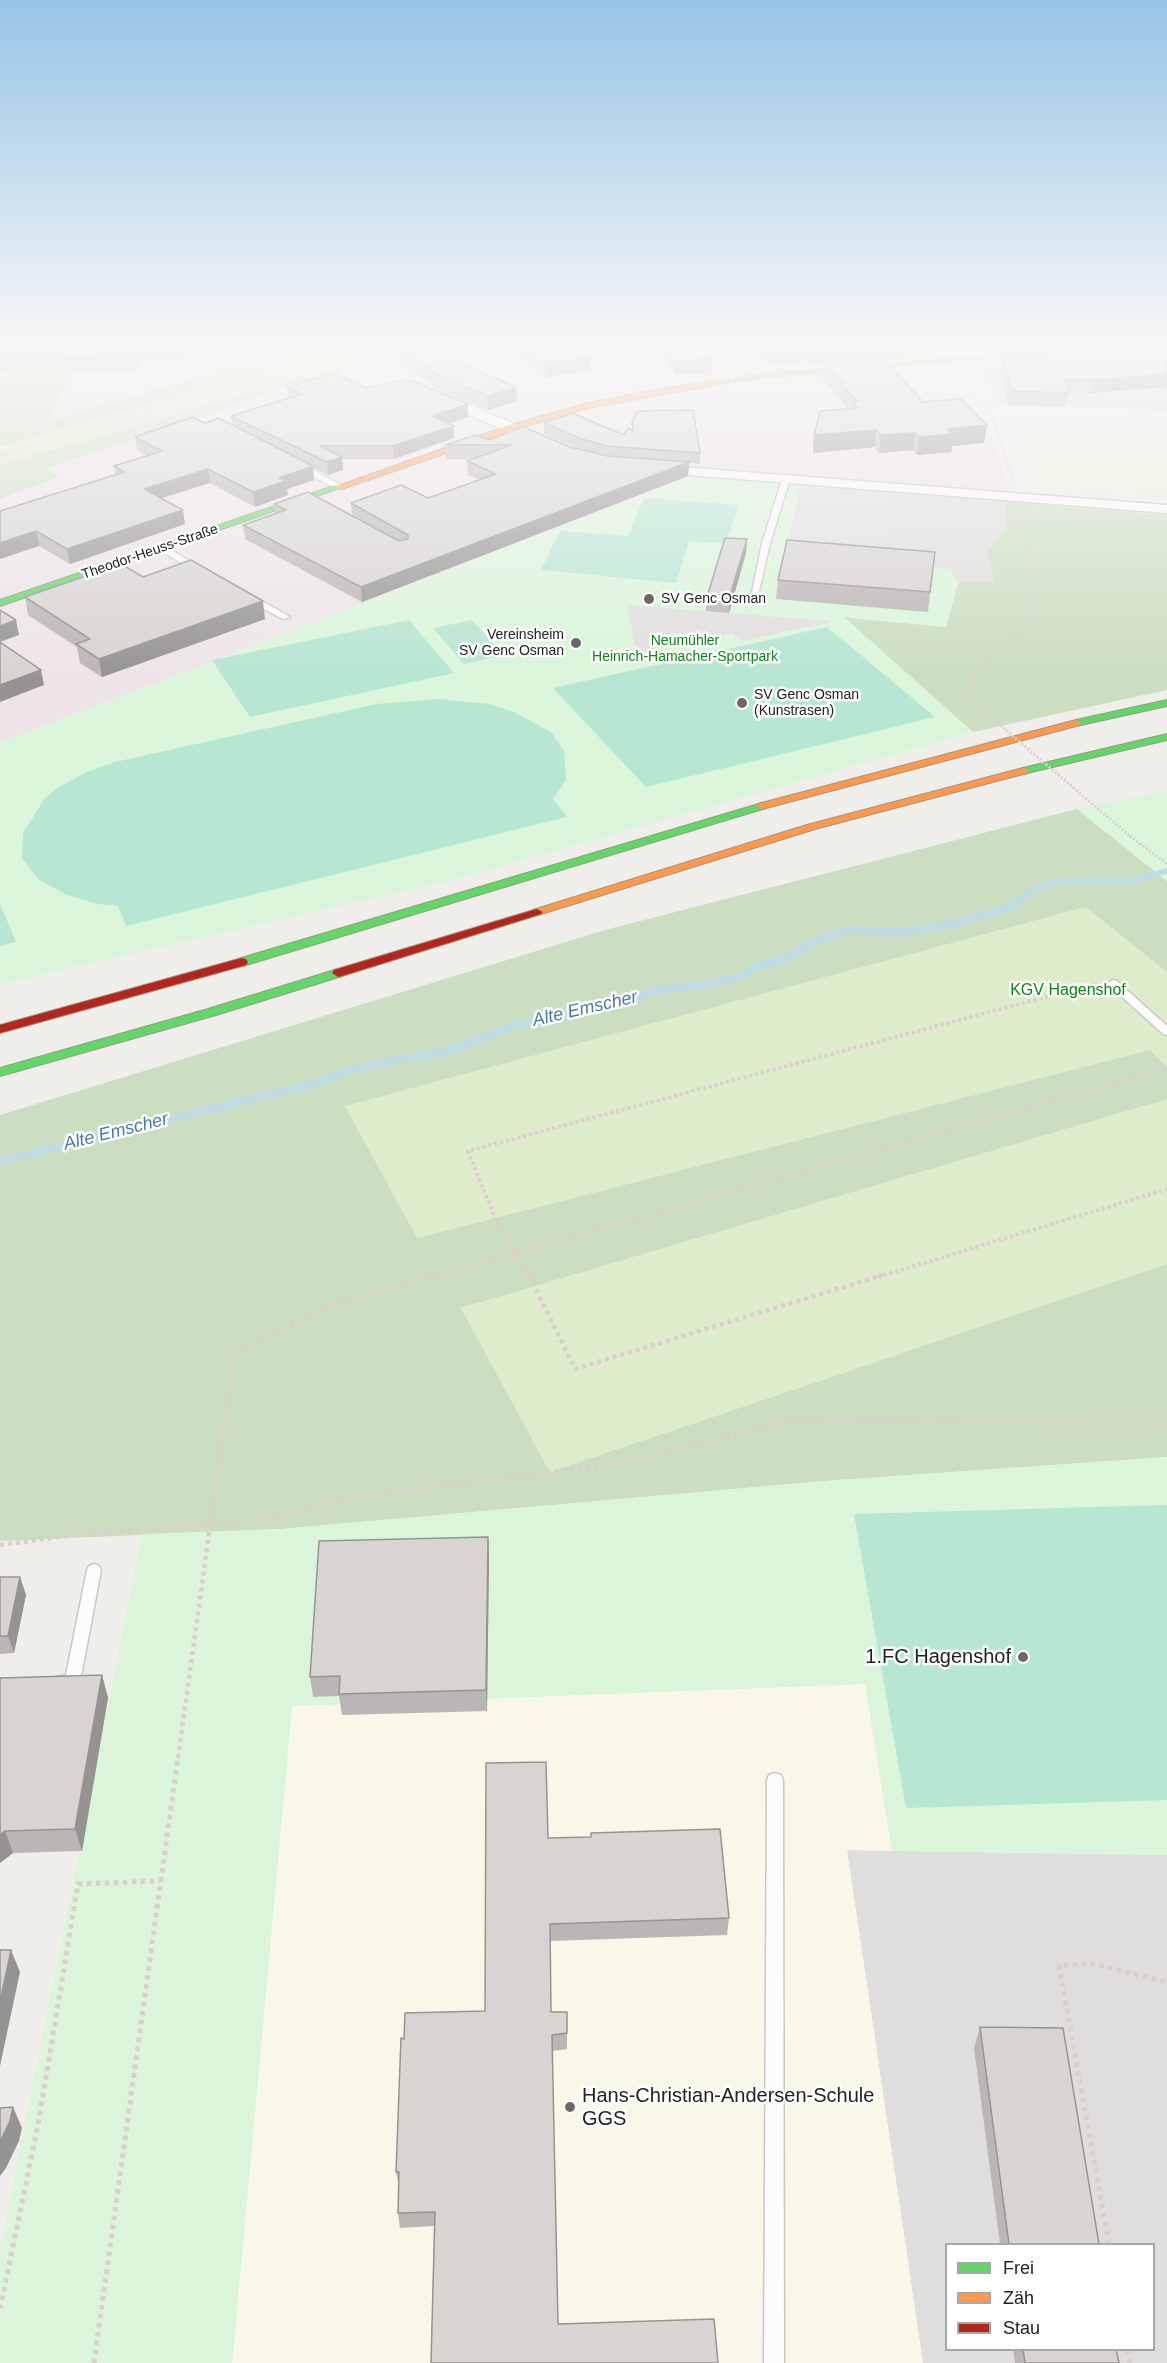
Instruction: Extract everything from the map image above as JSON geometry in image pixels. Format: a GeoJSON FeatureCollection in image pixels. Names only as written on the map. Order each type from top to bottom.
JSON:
{"type":"FeatureCollection","features":[{"type":"Feature","properties":{"kind":"main road","name":"Theodor-Heuss-Straße"},"geometry":{"type":"LineString","coordinates":[[0,603],[313,500],[340,486],[424,457]]}},
{"type":"Feature","properties":{"kind":"main road"},"geometry":{"type":"LineString","coordinates":[[0,1029],[199,975],[777,802],[1021,737],[1167,703]]}},
{"type":"Feature","properties":{"kind":"main road"},"geometry":{"type":"LineString","coordinates":[[0,1072],[212,1012],[811,827],[997,777],[1167,736]]}},
{"type":"Feature","properties":{"kind":"street"},"geometry":{"type":"LineString","coordinates":[[637,467],[1167,509]]}},
{"type":"Feature","properties":{"kind":"lane"},"geometry":{"type":"LineString","coordinates":[[298,466],[340,486]]}},
{"type":"Feature","properties":{"kind":"lane"},"geometry":{"type":"LineString","coordinates":[[753,600],[766,543],[786,479]]}},
{"type":"Feature","properties":{"kind":"lane"},"geometry":{"type":"LineString","coordinates":[[162,548],[209,575]]}},
{"type":"Feature","properties":{"kind":"lane"},"geometry":{"type":"LineString","coordinates":[[247,596],[286,617]]}},
{"type":"Feature","properties":{"kind":"lane"},"geometry":{"type":"LineString","coordinates":[[1113,982],[1167,1032]]}},
{"type":"Feature","properties":{"kind":"lane"},"geometry":{"type":"LineString","coordinates":[[48,1683],[72,1682],[94,1570]]}},
{"type":"Feature","properties":{"kind":"lane"},"geometry":{"type":"LineString","coordinates":[[774,2363],[776,1780]]}},
{"type":"Feature","properties":{"kind":"path"},"geometry":{"type":"LineString","coordinates":[[1005,457],[1018,497],[1034,620],[973,673],[968,698],[1130,836],[1167,864]]}},
{"type":"Feature","properties":{"kind":"path"},"geometry":{"type":"LineString","coordinates":[[1113,982],[1109,980],[1098,982],[468,1151],[495,1218],[535,1285],[574,1369],[1167,1189]]}},
{"type":"Feature","properties":{"kind":"path"},"geometry":{"type":"LineString","coordinates":[[94,2363],[234,1352],[334,1304],[1167,1068]]}},
{"type":"Feature","properties":{"kind":"path"},"geometry":{"type":"LineString","coordinates":[[0,1545],[74,1535],[254,1521],[352,1497],[619,1464],[791,1420],[1167,1424]]}},
{"type":"Feature","properties":{"kind":"path"},"geometry":{"type":"LineString","coordinates":[[0,2309],[38,2125],[78,1884],[160,1881]]}},
{"type":"Feature","properties":{"kind":"path"},"geometry":{"type":"LineString","coordinates":[[1109,2243],[1059,1965],[1094,1964],[1167,1982]]}},
{"type":"Feature","properties":{"kind":"shaded area"},"geometry":{"type":"Polygon","coordinates":[[[78,457],[999,457],[1010,493],[687,468],[676,483],[0,743],[0,499],[58,477],[44,468],[78,457]]]}},
{"type":"Feature","properties":{"kind":"shaded area"},"geometry":{"type":"Polygon","coordinates":[[[800,486],[894,493],[896,568],[786,559],[800,486]]]}},
{"type":"Feature","properties":{"kind":"shaded area"},"geometry":{"type":"Polygon","coordinates":[[[894,493],[1006,502],[1005,528],[987,553],[994,582],[958,583],[950,569],[895,565],[891,545],[894,493]]]}},
{"type":"Feature","properties":{"kind":"shaded area"},"geometry":{"type":"Polygon","coordinates":[[[627,605],[830,622],[741,641],[732,633],[637,653],[627,605]]]}},
{"type":"Feature","properties":{"kind":"shaded area","name":"Hans-Christian-Andersen-Schule GGS"},"geometry":{"type":"Polygon","coordinates":[[[866,1684],[892,1851],[847,1850],[923,2363],[232,2363],[292,1706],[866,1684]]]}},
{"type":"Feature","properties":{"kind":"shaded area"},"geometry":{"type":"Polygon","coordinates":[[[847,1850],[1167,1855],[1167,2363],[923,2363],[847,1850]]]}},
{"type":"Feature","properties":{"kind":"green space"},"geometry":{"type":"Polygon","coordinates":[[[0,457],[27,457],[0,465],[0,457]]]}},
{"type":"Feature","properties":{"kind":"green space"},"geometry":{"type":"Polygon","coordinates":[[[27,457],[79,457],[45,468],[59,477],[0,499],[0,465],[27,457]]]}},
{"type":"Feature","properties":{"kind":"green space"},"geometry":{"type":"Polygon","coordinates":[[[1020,457],[1167,457],[1167,498],[1032,487],[1020,457]]]}},
{"type":"Feature","properties":{"kind":"green space","name":"Neumühler Heinrich-Hamacher-Sportpark"},"geometry":{"type":"Polygon","coordinates":[[[682,476],[894,493],[892,545],[898,546],[895,565],[950,569],[958,583],[946,627],[844,617],[973,732],[448,881],[0,984],[0,743],[676,483],[682,476]]]}},
{"type":"Feature","properties":{"kind":"green space"},"geometry":{"type":"Polygon","coordinates":[[[644,498],[738,505],[726,544],[689,541],[676,583],[541,570],[560,531],[628,536],[644,498]]]}},
{"type":"Feature","properties":{"kind":"green space"},"geometry":{"type":"Polygon","coordinates":[[[1006,502],[1167,515],[1167,690],[973,732],[843,617],[946,627],[958,583],[994,581],[987,553],[1005,528],[1006,502]]]}},
{"type":"Feature","properties":{"kind":"green space"},"geometry":{"type":"Polygon","coordinates":[[[409,620],[454,673],[250,717],[212,660],[409,620]]]}},
{"type":"Feature","properties":{"kind":"green space"},"geometry":{"type":"Polygon","coordinates":[[[472,620],[504,655],[464,664],[433,628],[472,620]]]}},
{"type":"Feature","properties":{"kind":"green space","name":"SV Genc Osman (Kunstrasen)"},"geometry":{"type":"Polygon","coordinates":[[[827,627],[935,717],[646,787],[553,688],[827,627]]]}},
{"type":"Feature","properties":{"kind":"green space"},"geometry":{"type":"Polygon","coordinates":[[[437,699],[490,704],[514,712],[551,732],[564,751],[566,780],[553,799],[567,817],[126,926],[118,906],[98,904],[67,895],[39,880],[22,858],[23,833],[45,798],[59,787],[87,772],[115,762],[377,704],[437,699]]]}},
{"type":"Feature","properties":{"kind":"green space"},"geometry":{"type":"Polygon","coordinates":[[[1167,791],[1167,881],[1077,809],[1167,791]]]}},
{"type":"Feature","properties":{"kind":"green space"},"geometry":{"type":"Polygon","coordinates":[[[1077,809],[1167,881],[1167,972],[1086,907],[345,1106],[417,1238],[1150,1050],[1167,1067],[1167,1099],[461,1308],[550,1472],[1167,1264],[1167,1457],[825,1481],[281,1529],[0,1541],[0,1115],[605,930],[1077,809]]]}},
{"type":"Feature","properties":{"kind":"green space"},"geometry":{"type":"Polygon","coordinates":[[[0,904],[16,942],[0,946],[0,904]]]}},
{"type":"Feature","properties":{"kind":"green space","name":"KGV Hagenshof"},"geometry":{"type":"Polygon","coordinates":[[[1087,907],[1167,964],[1167,1067],[1150,1050],[416,1238],[345,1105],[1087,907]]]}},
{"type":"Feature","properties":{"kind":"green space"},"geometry":{"type":"Polygon","coordinates":[[[1167,1099],[1167,1266],[550,1472],[461,1308],[1167,1099]]]}},
{"type":"Feature","properties":{"kind":"green space"},"geometry":{"type":"Polygon","coordinates":[[[1167,1457],[1167,1855],[892,1851],[865,1684],[292,1706],[232,2363],[0,2363],[0,2250],[142,1534],[281,1529],[825,1481],[1167,1457]]]}},
{"type":"Feature","properties":{"kind":"green space","name":"1.FC Hagenshof"},"geometry":{"type":"Polygon","coordinates":[[[1167,1505],[1167,1800],[906,1808],[854,1514],[1167,1505]]]}},
{"type":"Feature","properties":{"kind":"building"},"geometry":{"type":"Polygon","coordinates":[[[142,457],[296,457],[313,466],[279,478],[286,481],[253,492],[208,469],[144,489],[183,510],[67,549],[36,531],[0,543],[0,511],[124,472],[114,466],[142,457]]]}},
{"type":"Feature","properties":{"kind":"building"},"geometry":{"type":"Polygon","coordinates":[[[317,457],[341,457],[327,462],[317,457]]]}},
{"type":"Feature","properties":{"kind":"building"},"geometry":{"type":"Polygon","coordinates":[[[477,457],[624,457],[689,462],[361,587],[243,525],[286,510],[274,504],[308,492],[399,541],[408,539],[408,535],[351,503],[401,485],[428,498],[496,474],[467,461],[477,457]]]}},
{"type":"Feature","properties":{"kind":"building"},"geometry":{"type":"Polygon","coordinates":[[[725,538],[747,539],[729,599],[707,597],[725,538]]]}},
{"type":"Feature","properties":{"kind":"building"},"geometry":{"type":"Polygon","coordinates":[[[787,540],[935,552],[930,592],[778,580],[787,540]]]}},
{"type":"Feature","properties":{"kind":"building"},"geometry":{"type":"Polygon","coordinates":[[[191,560],[263,601],[99,659],[76,644],[90,639],[25,597],[121,564],[143,577],[191,560]]]}},
{"type":"Feature","properties":{"kind":"building"},"geometry":{"type":"Polygon","coordinates":[[[0,610],[16,620],[0,626],[0,610]]]}},
{"type":"Feature","properties":{"kind":"building"},"geometry":{"type":"Polygon","coordinates":[[[0,642],[41,670],[0,685],[0,642]]]}},
{"type":"Feature","properties":{"kind":"building"},"geometry":{"type":"Polygon","coordinates":[[[488,1537],[486,1690],[339,1694],[340,1676],[310,1677],[319,1541],[488,1537]]]}},
{"type":"Feature","properties":{"kind":"building"},"geometry":{"type":"Polygon","coordinates":[[[0,1577],[20,1577],[8,1636],[0,1636],[0,1577]]]}},
{"type":"Feature","properties":{"kind":"building"},"geometry":{"type":"Polygon","coordinates":[[[102,1675],[75,1829],[5,1831],[0,1835],[0,1678],[102,1675]]]}},
{"type":"Feature","properties":{"kind":"building"},"geometry":{"type":"Polygon","coordinates":[[[546,1762],[548,1838],[591,1837],[591,1833],[720,1829],[729,1918],[550,1924],[551,2012],[567,2012],[567,2033],[552,2035],[558,2324],[714,2319],[718,2363],[431,2363],[435,2212],[398,2213],[399,2172],[396,2172],[401,2038],[404,2039],[405,2013],[485,2011],[486,1763],[546,1762]]]}},
{"type":"Feature","properties":{"kind":"building"},"geometry":{"type":"Polygon","coordinates":[[[0,1950],[11,1950],[0,2002],[0,1950]]]}},
{"type":"Feature","properties":{"kind":"building"},"geometry":{"type":"Polygon","coordinates":[[[980,2027],[1063,2028],[1099,2243],[1009,2243],[980,2027]]]}},
{"type":"Feature","properties":{"kind":"building"},"geometry":{"type":"Polygon","coordinates":[[[13,2107],[10,2121],[0,2142],[0,2108],[13,2107]]]}},
{"type":"Feature","properties":{"kind":"building"},"geometry":{"type":"Polygon","coordinates":[[[1023,2351],[1116,2351],[1119,2363],[1025,2363],[1023,2351]]]}},
{"type":"Feature","properties":{"kind":"waterway","name":"Alte Emscher"},"geometry":{"type":"LineString","coordinates":[[1026,894],[1046,884],[1065,881],[1131,881],[1167,871]]}},
{"type":"Feature","properties":{"kind":"waterway","name":"Alte Emscher"},"geometry":{"type":"LineString","coordinates":[[0,1161],[316,1083],[359,1067],[448,1051],[518,1024],[564,1017],[611,1006],[662,989],[705,985],[742,976],[757,966],[783,960],[812,943],[847,930],[907,932],[960,922],[1008,908],[1029,893]]}},
{"type":"Feature","properties":{"kind":"traffic: fast"},"geometry":{"type":"LineString","coordinates":[[0,603],[339,487]]}},
{"type":"Feature","properties":{"kind":"traffic: fast"},"geometry":{"type":"LineString","coordinates":[[1076,723],[1167,703]]}},
{"type":"Feature","properties":{"kind":"traffic: fast"},"geometry":{"type":"LineString","coordinates":[[1023,771],[1167,737]]}},
{"type":"Feature","properties":{"kind":"traffic: fast"},"geometry":{"type":"LineString","coordinates":[[242,962],[762,806]]}},
{"type":"Feature","properties":{"kind":"traffic: fast"},"geometry":{"type":"LineString","coordinates":[[0,1072],[212,1012],[338,973]]}},
{"type":"Feature","properties":{"kind":"traffic: slow"},"geometry":{"type":"LineString","coordinates":[[339,487],[425,457]]}},
{"type":"Feature","properties":{"kind":"traffic: slow"},"geometry":{"type":"LineString","coordinates":[[762,806],[1076,723]]}},
{"type":"Feature","properties":{"kind":"traffic: slow"},"geometry":{"type":"LineString","coordinates":[[537,912],[811,827],[1023,771]]}},
{"type":"Feature","properties":{"kind":"traffic: jam"},"geometry":{"type":"LineString","coordinates":[[338,973],[537,912]]}},
{"type":"Feature","properties":{"kind":"traffic: jam"},"geometry":{"type":"LineString","coordinates":[[0,1029],[242,962]]}},
{"type":"Feature","properties":{"kind":"place","name":"SV Genc Osman"},"geometry":{"type":"Point","coordinates":[649,599]}},
{"type":"Feature","properties":{"kind":"place","name":"Vereinsheim SV Genc Osman"},"geometry":{"type":"Point","coordinates":[576,643]}},
{"type":"Feature","properties":{"kind":"place","name":"SV Genc Osman (Kunstrasen)"},"geometry":{"type":"Point","coordinates":[742,703]}},
{"type":"Feature","properties":{"kind":"place","name":"1.FC Hagenshof"},"geometry":{"type":"Point","coordinates":[1023,1657]}},
{"type":"Feature","properties":{"kind":"place","name":"Hans-Christian-Andersen-Schule GGS"},"geometry":{"type":"Point","coordinates":[570,2107]}}]}
